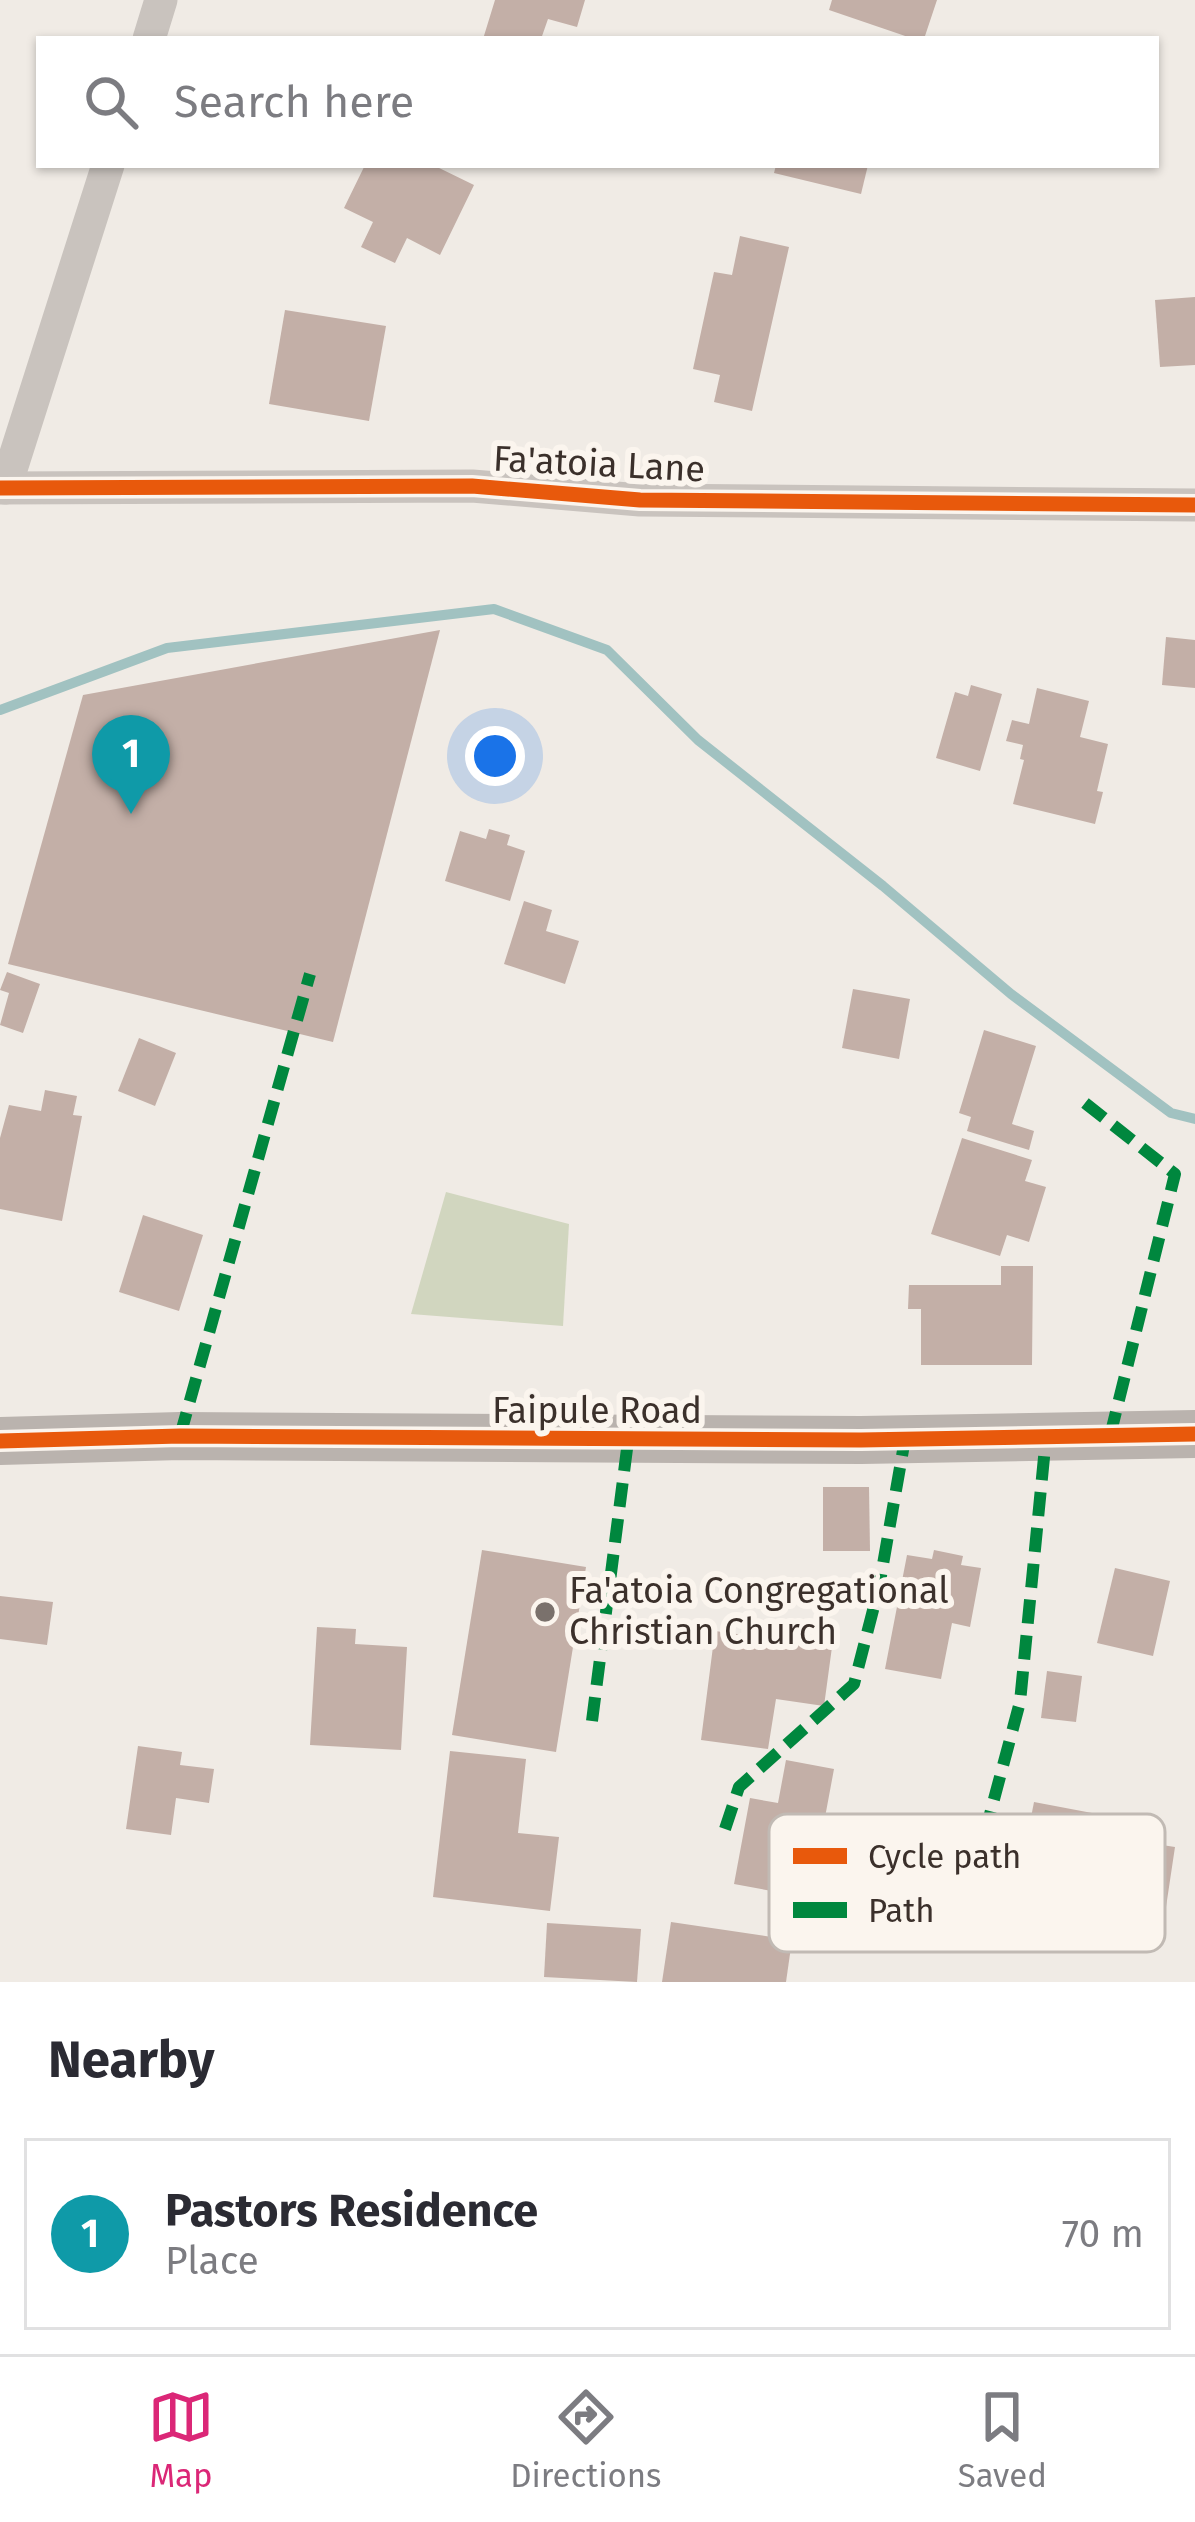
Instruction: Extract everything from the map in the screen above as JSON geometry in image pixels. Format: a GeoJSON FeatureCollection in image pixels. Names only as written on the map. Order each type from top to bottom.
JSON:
{"type":"FeatureCollection","features":[{"type":"Feature","properties":{"kind":"street"},"geometry":{"type":"LineString","coordinates":[[150,36],[161,0]]}},
{"type":"Feature","properties":{"kind":"street"},"geometry":{"type":"LineString","coordinates":[[2,488],[107,168]]}},
{"type":"Feature","properties":{"kind":"street","name":"Fa'atoia Lane"},"geometry":{"type":"LineString","coordinates":[[2,488],[472,486],[640,500],[1195,505]]}},
{"type":"Feature","properties":{"kind":"street","name":"Faipule Road"},"geometry":{"type":"LineString","coordinates":[[0,1441],[180,1436],[814,1440],[1195,1434]]}},
{"type":"Feature","properties":{"kind":"green space"},"geometry":{"type":"Polygon","coordinates":[[[446,1192],[569,1224],[563,1326],[411,1314],[446,1192]]]}},
{"type":"Feature","properties":{"kind":"building"},"geometry":{"type":"Polygon","coordinates":[[[495,0],[585,0],[577,27],[548,19],[542,36],[484,36],[495,0]]]}},
{"type":"Feature","properties":{"kind":"building"},"geometry":{"type":"Polygon","coordinates":[[[832,0],[937,0],[925,36],[905,36],[829,10],[832,0]]]}},
{"type":"Feature","properties":{"kind":"building"},"geometry":{"type":"Polygon","coordinates":[[[364,168],[439,168],[474,185],[440,255],[407,238],[395,263],[361,247],[373,222],[344,208],[364,168]]]}},
{"type":"Feature","properties":{"kind":"building"},"geometry":{"type":"Polygon","coordinates":[[[775,168],[867,168],[861,194],[774,173],[775,168]]]}},
{"type":"Feature","properties":{"kind":"building"},"geometry":{"type":"Polygon","coordinates":[[[740,236],[789,247],[752,411],[714,402],[720,375],[693,369],[714,272],[732,275],[740,236]]]}},
{"type":"Feature","properties":{"kind":"building"},"geometry":{"type":"Polygon","coordinates":[[[1195,297],[1195,365],[1160,367],[1155,300],[1195,297]]]}},
{"type":"Feature","properties":{"kind":"building"},"geometry":{"type":"Polygon","coordinates":[[[285,310],[386,326],[369,421],[269,404],[285,310]]]}},
{"type":"Feature","properties":{"kind":"building"},"geometry":{"type":"Polygon","coordinates":[[[440,630],[333,1042],[8,964],[83,695],[440,630]]]}},
{"type":"Feature","properties":{"kind":"building"},"geometry":{"type":"Polygon","coordinates":[[[1166,637],[1195,640],[1195,688],[1162,685],[1166,637]]]}},
{"type":"Feature","properties":{"kind":"building"},"geometry":{"type":"Polygon","coordinates":[[[971,685],[1002,694],[980,771],[936,758],[955,692],[968,696],[971,685]]]}},
{"type":"Feature","properties":{"kind":"building"},"geometry":{"type":"Polygon","coordinates":[[[1037,688],[1089,701],[1080,737],[1108,744],[1095,824],[1013,804],[1023,745],[1006,741],[1012,720],[1029,724],[1037,688]]]}},
{"type":"Feature","properties":{"kind":"building"},"geometry":{"type":"Polygon","coordinates":[[[489,829],[510,835],[507,845],[525,851],[510,901],[445,881],[460,831],[486,839],[489,829]]]}},
{"type":"Feature","properties":{"kind":"building"},"geometry":{"type":"Polygon","coordinates":[[[524,901],[552,910],[546,931],[579,941],[565,984],[504,964],[524,901]]]}},
{"type":"Feature","properties":{"kind":"building"},"geometry":{"type":"Polygon","coordinates":[[[7,972],[40,984],[23,1033],[0,1025],[9,993],[0,990],[7,972]]]}},
{"type":"Feature","properties":{"kind":"building"},"geometry":{"type":"Polygon","coordinates":[[[853,989],[910,999],[899,1059],[842,1048],[853,989]]]}},
{"type":"Feature","properties":{"kind":"building"},"geometry":{"type":"Polygon","coordinates":[[[984,1030],[1036,1046],[1012,1124],[1034,1131],[1029,1150],[967,1131],[971,1117],[959,1113],[984,1030]]]}},
{"type":"Feature","properties":{"kind":"building"},"geometry":{"type":"Polygon","coordinates":[[[139,1038],[176,1053],[155,1106],[118,1091],[139,1038]]]}},
{"type":"Feature","properties":{"kind":"building"},"geometry":{"type":"Polygon","coordinates":[[[45,1090],[77,1096],[73,1115],[82,1116],[62,1221],[0,1209],[0,1138],[9,1105],[41,1111],[45,1090]]]}},
{"type":"Feature","properties":{"kind":"building"},"geometry":{"type":"Polygon","coordinates":[[[962,1138],[1032,1160],[1025,1181],[1046,1187],[1029,1242],[1007,1235],[1000,1256],[931,1234],[962,1138]]]}},
{"type":"Feature","properties":{"kind":"building"},"geometry":{"type":"Polygon","coordinates":[[[143,1215],[203,1235],[179,1311],[119,1292],[143,1215]]]}},
{"type":"Feature","properties":{"kind":"building"},"geometry":{"type":"Polygon","coordinates":[[[1001,1266],[1033,1266],[1032,1365],[921,1365],[921,1309],[908,1309],[909,1285],[1001,1285],[1001,1266]]]}},
{"type":"Feature","properties":{"kind":"building"},"geometry":{"type":"Polygon","coordinates":[[[823,1487],[869,1487],[870,1551],[823,1551],[823,1487]]]}},
{"type":"Feature","properties":{"kind":"building"},"geometry":{"type":"Polygon","coordinates":[[[482,1550],[586,1567],[556,1752],[452,1735],[482,1550]]]}},
{"type":"Feature","properties":{"kind":"building"},"geometry":{"type":"Polygon","coordinates":[[[934,1550],[963,1556],[961,1565],[981,1568],[970,1627],[952,1623],[941,1679],[885,1669],[907,1555],[932,1559],[934,1550]]]}},
{"type":"Feature","properties":{"kind":"building"},"geometry":{"type":"Polygon","coordinates":[[[1115,1568],[1170,1581],[1153,1656],[1097,1643],[1115,1568]]]}},
{"type":"Feature","properties":{"kind":"building"},"geometry":{"type":"Polygon","coordinates":[[[0,1596],[53,1602],[47,1645],[0,1639],[0,1596]]]}},
{"type":"Feature","properties":{"kind":"building"},"geometry":{"type":"Polygon","coordinates":[[[317,1627],[356,1629],[355,1644],[407,1647],[401,1750],[310,1745],[317,1627]]]}},
{"type":"Feature","properties":{"kind":"building"},"geometry":{"type":"Polygon","coordinates":[[[715,1631],[832,1647],[824,1706],[776,1699],[768,1749],[701,1740],[715,1631]]]}},
{"type":"Feature","properties":{"kind":"building"},"geometry":{"type":"Polygon","coordinates":[[[1047,1671],[1082,1676],[1076,1722],[1041,1718],[1047,1671]]]}},
{"type":"Feature","properties":{"kind":"building"},"geometry":{"type":"Polygon","coordinates":[[[138,1746],[182,1752],[180,1765],[214,1769],[209,1803],[176,1798],[171,1835],[126,1829],[138,1746]]]}},
{"type":"Feature","properties":{"kind":"building"},"geometry":{"type":"Polygon","coordinates":[[[450,1751],[526,1759],[518,1833],[559,1837],[550,1911],[433,1897],[450,1751]]]}},
{"type":"Feature","properties":{"kind":"building"},"geometry":{"type":"Polygon","coordinates":[[[786,1760],[834,1769],[826,1814],[769,1814],[769,1890],[734,1884],[750,1798],[778,1803],[786,1760]]]}},
{"type":"Feature","properties":{"kind":"building"},"geometry":{"type":"Polygon","coordinates":[[[1034,1802],[1092,1813],[1092,1814],[1032,1814],[1034,1802]]]}},
{"type":"Feature","properties":{"kind":"building"},"geometry":{"type":"Polygon","coordinates":[[[1165,1845],[1175,1847],[1165,1907],[1165,1845]]]}},
{"type":"Feature","properties":{"kind":"building"},"geometry":{"type":"Polygon","coordinates":[[[671,1922],[769,1937],[769,1952],[790,1952],[786,1982],[662,1982],[671,1922]]]}},
{"type":"Feature","properties":{"kind":"building"},"geometry":{"type":"Polygon","coordinates":[[[547,1923],[641,1929],[637,1982],[544,1977],[547,1923]]]}},
{"type":"Feature","properties":{"kind":"waterway"},"geometry":{"type":"LineString","coordinates":[[0,710],[167,648],[494,609],[607,650],[698,740],[1011,994],[1171,1113],[1195,1119]]}},
{"type":"Feature","properties":{"kind":"marked path"},"geometry":{"type":"LineString","coordinates":[[180,1436],[310,974]]}},
{"type":"Feature","properties":{"kind":"marked path"},"geometry":{"type":"LineString","coordinates":[[1085,1103],[1175,1174],[1110,1436]]}},
{"type":"Feature","properties":{"kind":"marked path"},"geometry":{"type":"LineString","coordinates":[[990,1814],[1020,1702],[1046,1437]]}},
{"type":"Feature","properties":{"kind":"marked path"},"geometry":{"type":"LineString","coordinates":[[725,1829],[739,1787],[854,1684],[879,1587],[905,1439]]}},
{"type":"Feature","properties":{"kind":"marked path"},"geometry":{"type":"LineString","coordinates":[[592,1721],[628,1441]]}},
{"type":"Feature","properties":{"kind":"cycle path"},"geometry":{"type":"LineString","coordinates":[[0,488],[472,486],[640,500],[1195,505]]}},
{"type":"Feature","properties":{"kind":"cycle path"},"geometry":{"type":"LineString","coordinates":[[0,1441],[180,1436],[861,1440],[1195,1434]]}},
{"type":"Feature","properties":{"kind":"place","name":"Pastors Residence"},"geometry":{"type":"Point","coordinates":[131,814]}},
{"type":"Feature","properties":{"kind":"place","name":"Fa'atoia Congregational Christian Church"},"geometry":{"type":"Point","coordinates":[545,1612]}}]}
